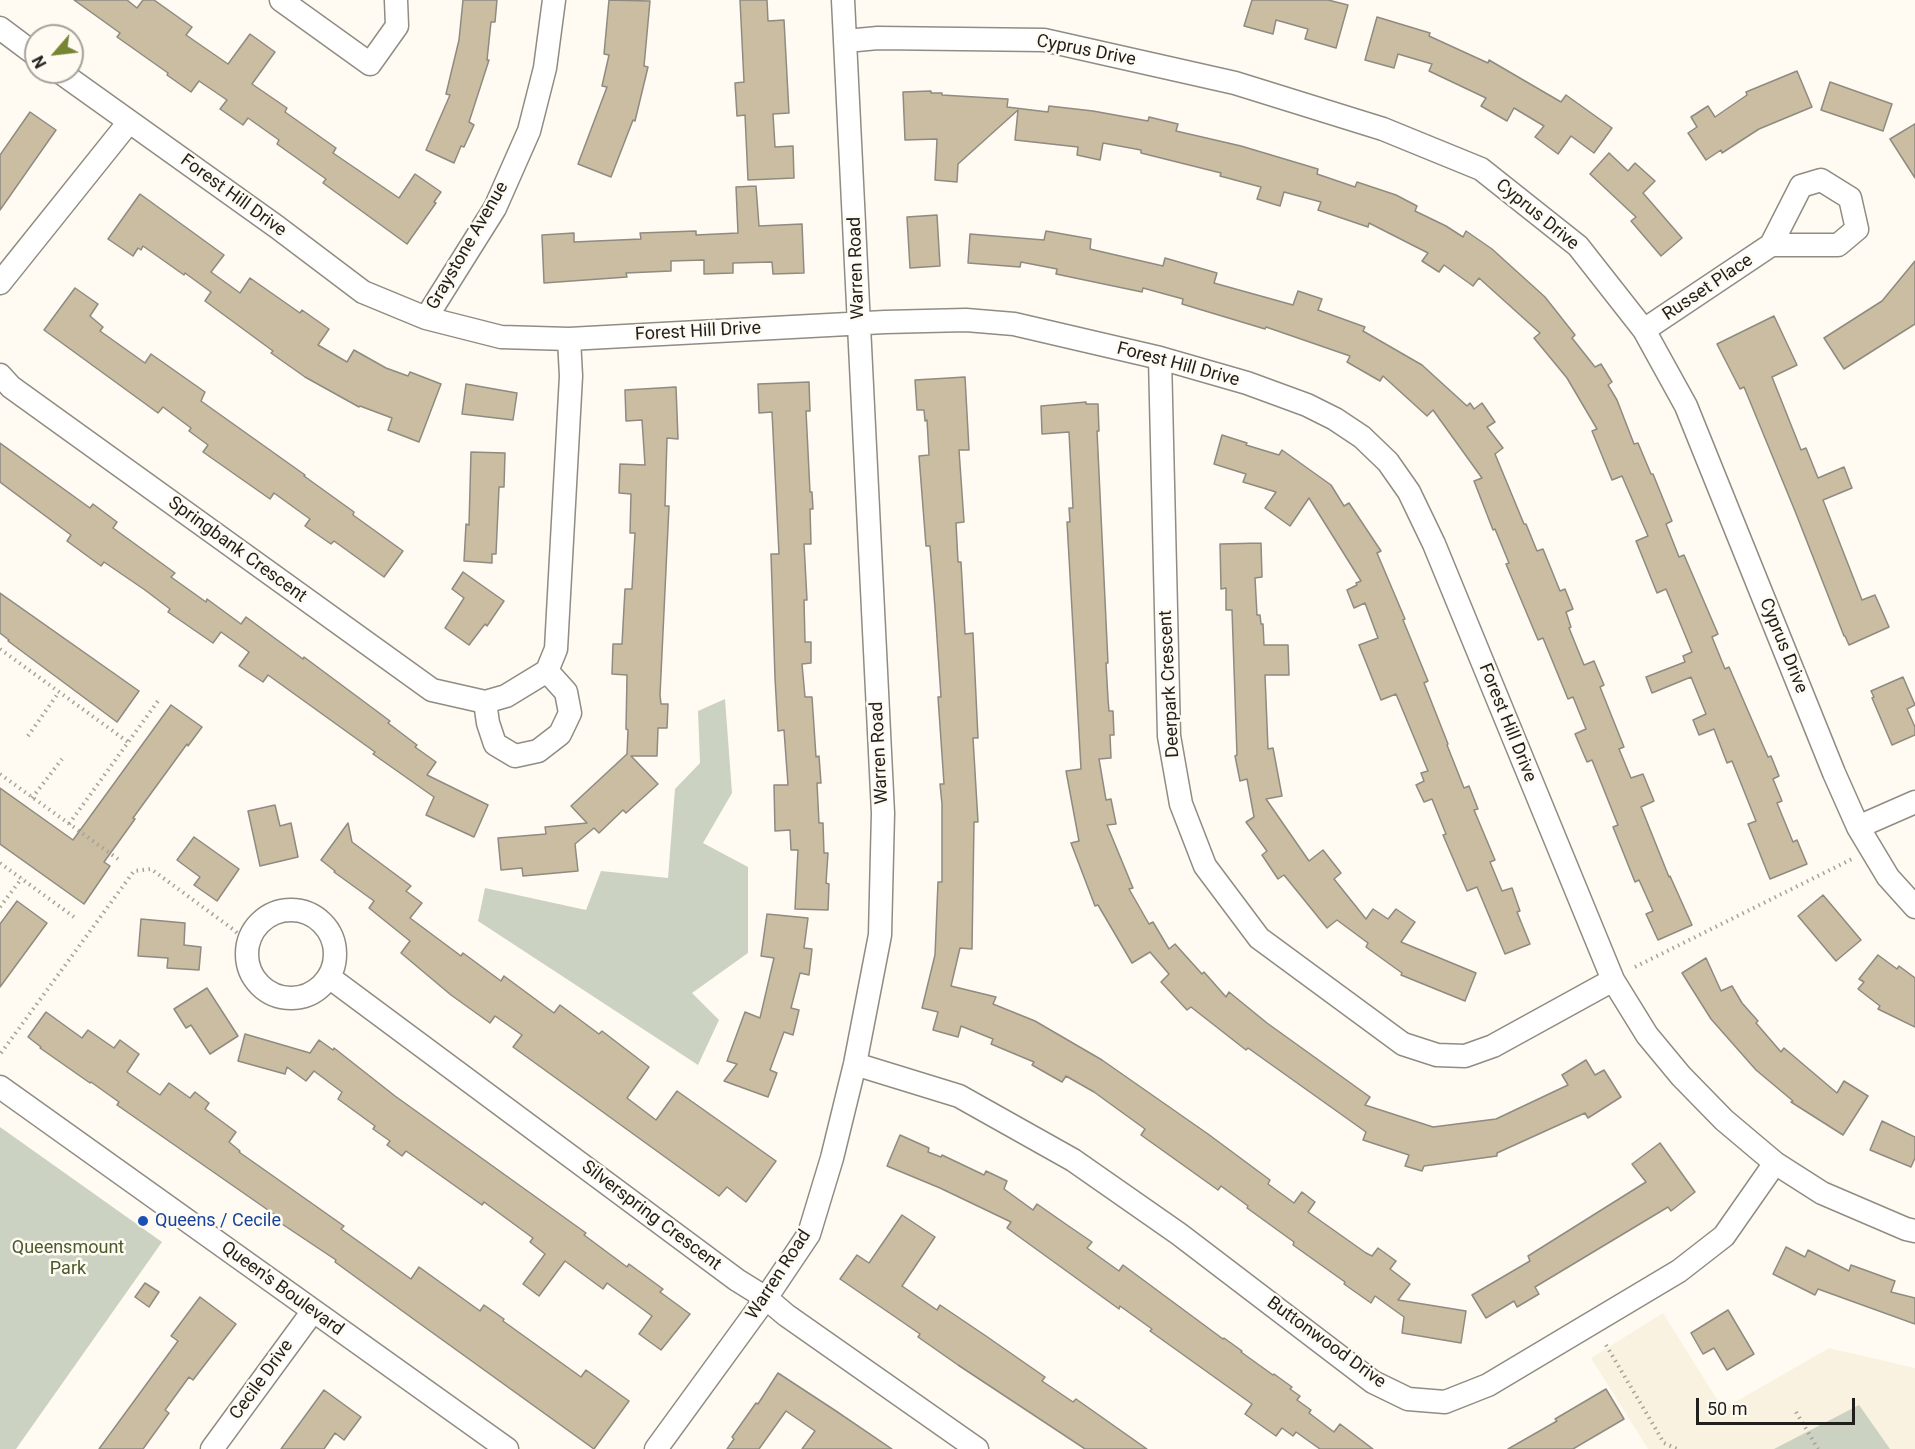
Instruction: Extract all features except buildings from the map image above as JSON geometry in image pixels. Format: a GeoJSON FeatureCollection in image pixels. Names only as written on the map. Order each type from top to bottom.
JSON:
{"type":"FeatureCollection","features":[{"type":"Feature","properties":{"kind":"street"},"geometry":{"type":"LineString","coordinates":[[281,0],[370,64],[397,26],[396,0]]}},
{"type":"Feature","properties":{"kind":"street","name":"Graystone Avenue"},"geometry":{"type":"LineString","coordinates":[[426,318],[495,208],[529,132],[545,68],[554,0]]}},
{"type":"Feature","properties":{"kind":"street","name":"Warren Road"},"geometry":{"type":"LineString","coordinates":[[656,1449],[766,1298],[809,1234],[832,1158],[855,1064],[880,935],[883,813],[843,0]]}},
{"type":"Feature","properties":{"kind":"street"},"geometry":{"type":"LineString","coordinates":[[0,28],[24,46]]}},
{"type":"Feature","properties":{"kind":"street","name":"Cyprus Drive"},"geometry":{"type":"LineString","coordinates":[[846,41],[878,38],[1044,40],[1235,83],[1383,129],[1481,169],[1578,246],[1644,330],[1686,406],[1858,827],[1888,877],[1915,907]]}},
{"type":"Feature","properties":{"kind":"street","name":"Forest Hill Drive"},"geometry":{"type":"LineString","coordinates":[[77,84],[277,227],[363,292],[426,318],[501,337],[569,339],[966,320],[1014,324],[1160,358],[1247,383],[1307,405],[1335,419],[1362,437],[1388,462],[1409,492],[1434,544],[1613,980],[1647,1035],[1681,1076],[1724,1120],[1775,1163],[1822,1193],[1915,1231]]}},
{"type":"Feature","properties":{"kind":"street"},"geometry":{"type":"LineString","coordinates":[[0,283],[129,122]]}},
{"type":"Feature","properties":{"kind":"street","name":"Russet Place"},"geometry":{"type":"LineString","coordinates":[[1644,330],[1771,245]]}},
{"type":"Feature","properties":{"kind":"street"},"geometry":{"type":"LineString","coordinates":[[547,671],[566,692],[570,713],[560,734],[538,751],[515,756],[495,744],[488,723],[485,702],[506,696],[547,671],[556,649],[571,376],[569,339]]}},
{"type":"Feature","properties":{"kind":"street","name":"Deerpark Crescent"},"geometry":{"type":"LineString","coordinates":[[1160,358],[1169,735],[1181,804],[1205,866],[1259,938],[1402,1044],[1437,1055],[1465,1056],[1493,1046],[1613,980]]}},
{"type":"Feature","properties":{"kind":"street","name":"Springbank Crescent"},"geometry":{"type":"LineString","coordinates":[[0,375],[11,387],[432,690],[485,702]]}},
{"type":"Feature","properties":{"kind":"street"},"geometry":{"type":"LineString","coordinates":[[1858,827],[1915,802]]}},
{"type":"Feature","properties":{"kind":"street"},"geometry":{"type":"LineString","coordinates":[[294,909],[309,913],[325,926],[333,939],[334,963],[329,977],[322,986],[309,995],[294,999],[280,997],[266,991],[254,980],[248,966],[247,943],[253,929],[263,919],[277,911],[294,909]]}},
{"type":"Feature","properties":{"kind":"street","name":"Silverspring Crescent"},"geometry":{"type":"LineString","coordinates":[[329,977],[737,1280],[766,1298],[792,1319],[977,1449]]}},
{"type":"Feature","properties":{"kind":"street","name":"Buttonwood Drive"},"geometry":{"type":"LineString","coordinates":[[855,1064],[959,1096],[1073,1160],[1179,1234],[1373,1382],[1408,1399],[1445,1402],[1488,1385],[1679,1270],[1724,1236],[1775,1163]]}},
{"type":"Feature","properties":{"kind":"street","name":"Queen's Boulevard"},"geometry":{"type":"LineString","coordinates":[[0,1087],[507,1449]]}},
{"type":"Feature","properties":{"kind":"street","name":"Cecile Drive"},"geometry":{"type":"LineString","coordinates":[[212,1449],[313,1311]]}},
{"type":"Feature","properties":{"kind":"path"},"geometry":{"type":"LineString","coordinates":[[0,649],[128,742]]}},
{"type":"Feature","properties":{"kind":"path"},"geometry":{"type":"LineString","coordinates":[[28,736],[59,692]]}},
{"type":"Feature","properties":{"kind":"path"},"geometry":{"type":"LineString","coordinates":[[69,824],[158,701]]}},
{"type":"Feature","properties":{"kind":"path"},"geometry":{"type":"LineString","coordinates":[[32,798],[62,759]]}},
{"type":"Feature","properties":{"kind":"path"},"geometry":{"type":"LineString","coordinates":[[0,774],[118,859]]}},
{"type":"Feature","properties":{"kind":"path"},"geometry":{"type":"LineString","coordinates":[[1635,967],[1856,858]]}},
{"type":"Feature","properties":{"kind":"path"},"geometry":{"type":"LineString","coordinates":[[0,863],[74,917]]}},
{"type":"Feature","properties":{"kind":"path"},"geometry":{"type":"LineString","coordinates":[[1,1053],[134,871],[151,869],[234,930],[247,943]]}},
{"type":"Feature","properties":{"kind":"path"},"geometry":{"type":"LineString","coordinates":[[0,907],[22,878]]}},
{"type":"Feature","properties":{"kind":"path"},"geometry":{"type":"LineString","coordinates":[[1606,1345],[1664,1443],[1677,1449]]}},
{"type":"Feature","properties":{"kind":"path"},"geometry":{"type":"LineString","coordinates":[[1796,1413],[1818,1449]]}},
{"type":"Feature","properties":{"kind":"shaded area"},"geometry":{"type":"Polygon","coordinates":[[[1663,1313],[1723,1409],[1829,1348],[1915,1368],[1915,1449],[1648,1449],[1591,1358],[1663,1313]]]}},
{"type":"Feature","properties":{"kind":"green space"},"geometry":{"type":"Polygon","coordinates":[[[725,699],[732,793],[703,843],[748,867],[748,953],[692,993],[719,1020],[698,1065],[478,921],[485,888],[586,910],[601,871],[668,878],[675,789],[700,763],[698,711],[725,699]]]}},
{"type":"Feature","properties":{"kind":"green space","name":"Queensmount Park"},"geometry":{"type":"Polygon","coordinates":[[[0,1127],[162,1242],[16,1449],[0,1449],[0,1127]]]}},
{"type":"Feature","properties":{"kind":"green space"},"geometry":{"type":"Polygon","coordinates":[[[1859,1405],[1890,1449],[1774,1449],[1859,1405]]]}},
{"type":"Feature","properties":{"kind":"place","name":"Queens / Cecile"},"geometry":{"type":"Point","coordinates":[143,1221]}}]}
